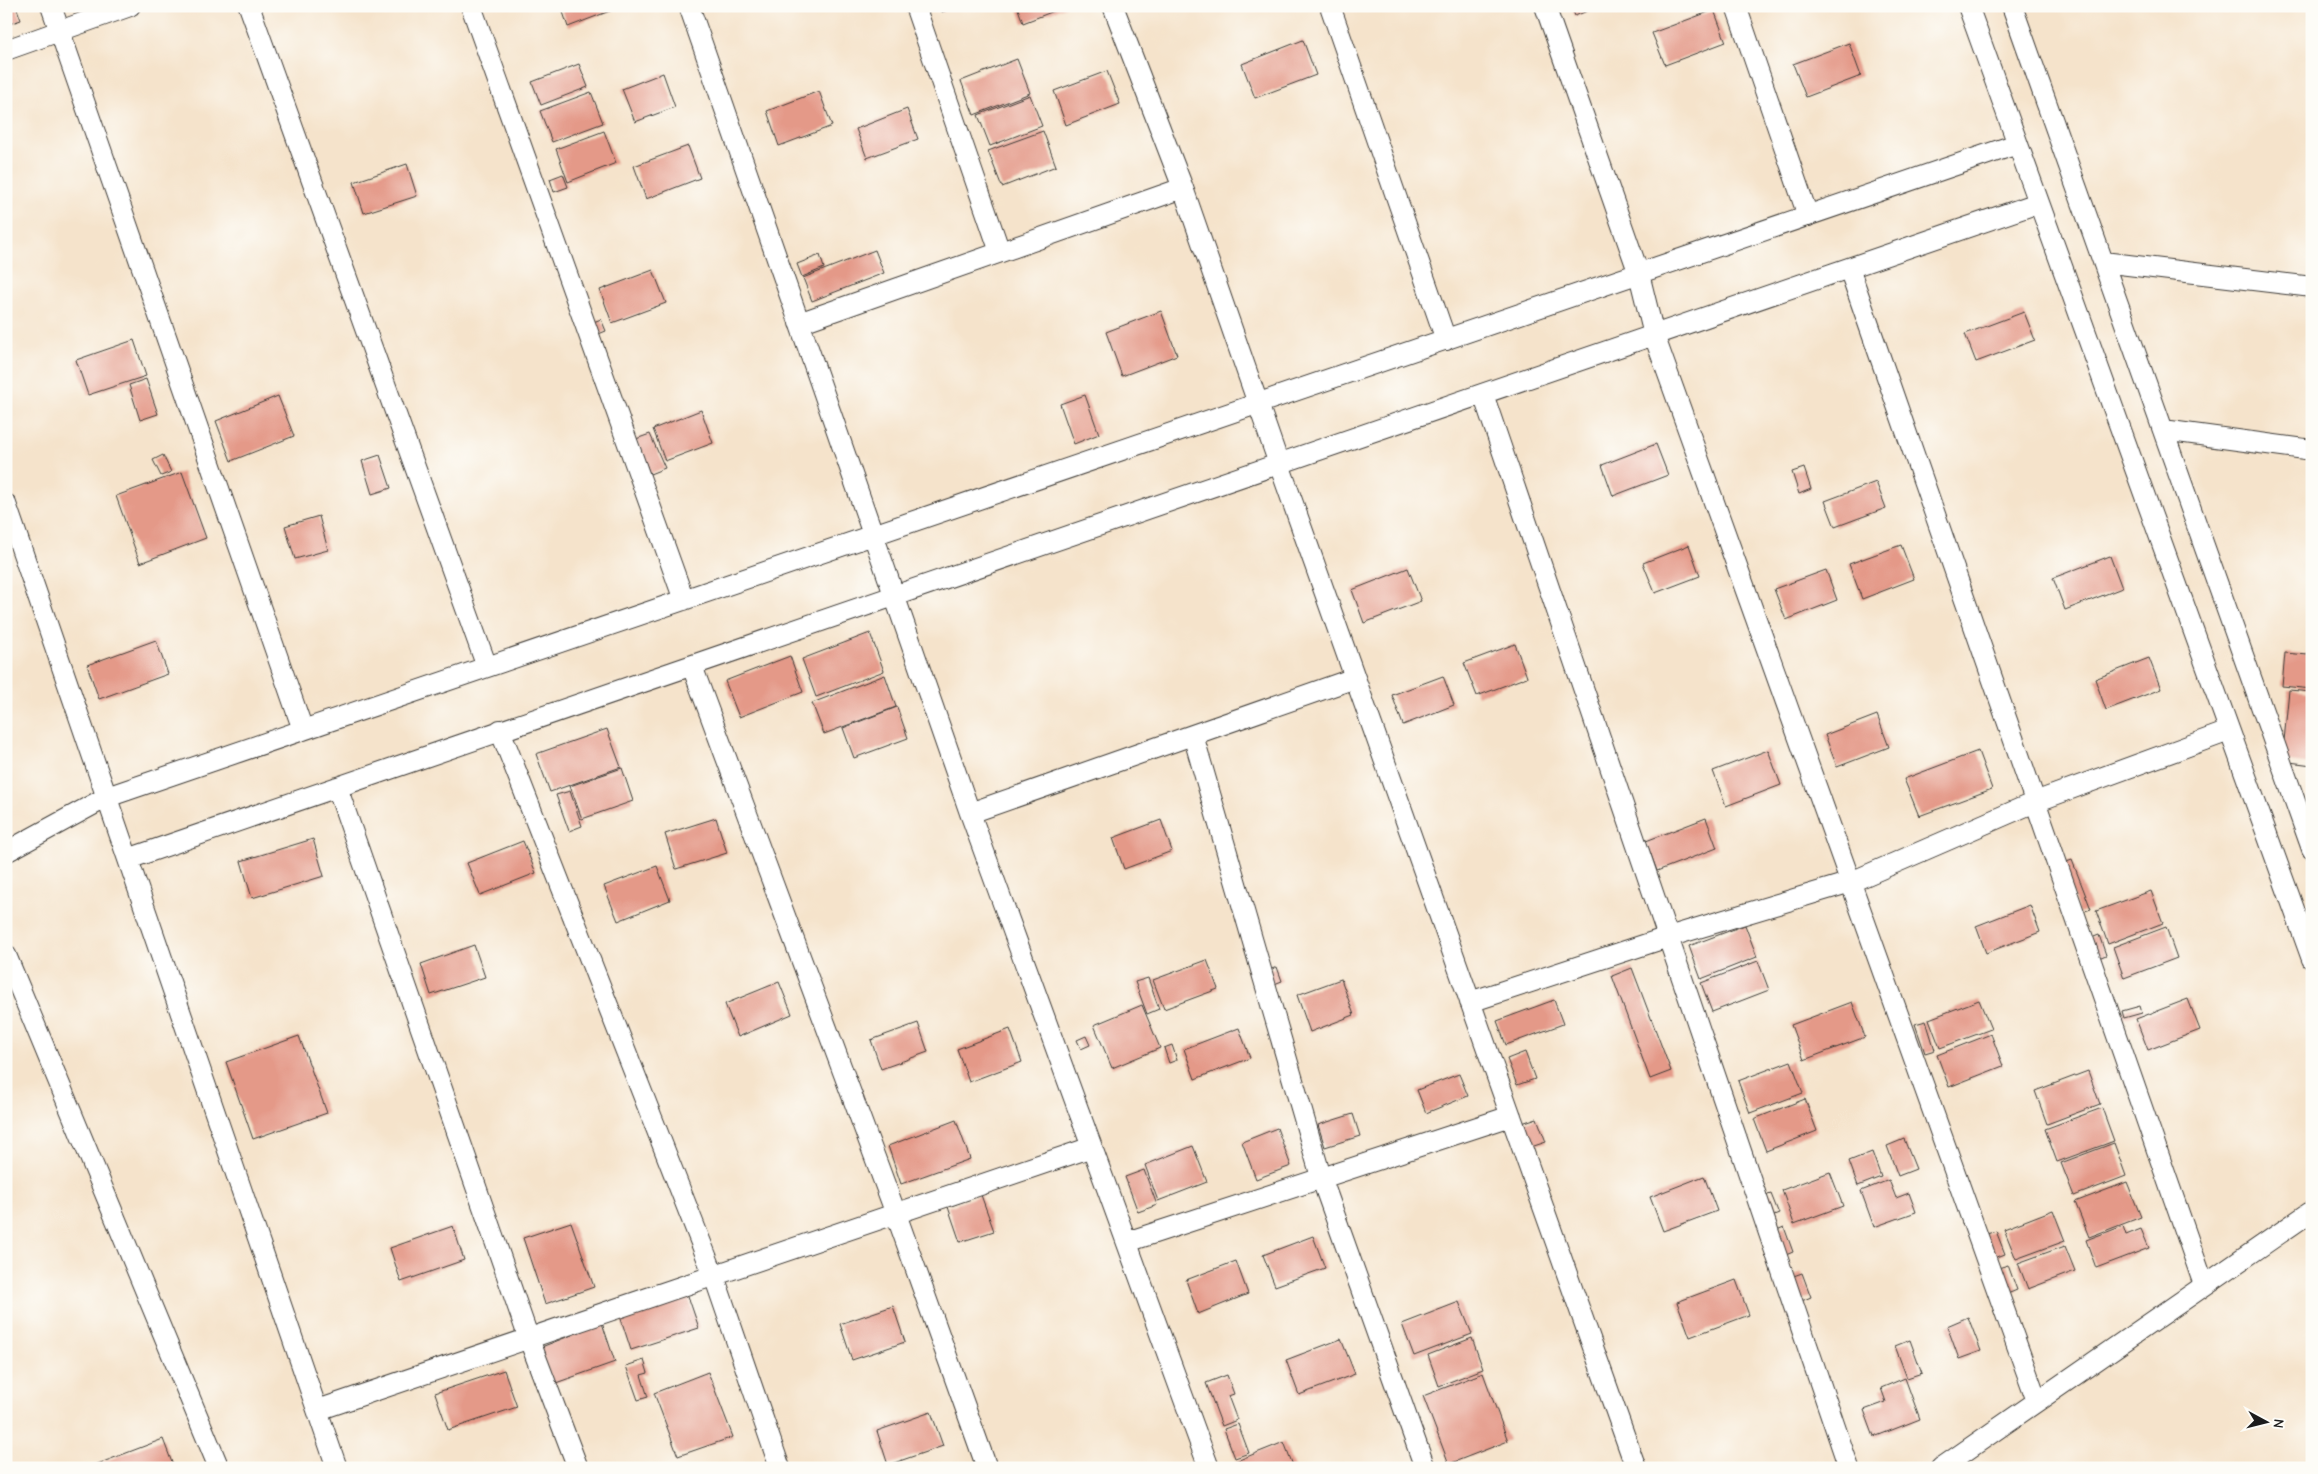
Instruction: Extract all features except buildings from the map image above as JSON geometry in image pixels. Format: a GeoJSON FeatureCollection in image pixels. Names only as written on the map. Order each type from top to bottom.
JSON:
{"type":"FeatureCollection","features":[{"type":"Feature","properties":{"kind":"street"},"geometry":{"type":"LineString","coordinates":[[51,6],[303,730]]}},
{"type":"Feature","properties":{"kind":"street"},"geometry":{"type":"LineString","coordinates":[[6,50],[130,6]]}},
{"type":"Feature","properties":{"kind":"street"},"geometry":{"type":"LineString","coordinates":[[249,6],[487,667]]}},
{"type":"Feature","properties":{"kind":"street"},"geometry":{"type":"LineString","coordinates":[[471,6],[684,600]]}},
{"type":"Feature","properties":{"kind":"street"},"geometry":{"type":"LineString","coordinates":[[689,6],[970,813],[1209,1468]]}},
{"type":"Feature","properties":{"kind":"street"},"geometry":{"type":"LineString","coordinates":[[915,6],[1000,252]]}},
{"type":"Feature","properties":{"kind":"street"},"geometry":{"type":"LineString","coordinates":[[1113,6],[1183,188],[1279,464],[1636,1468]]}},
{"type":"Feature","properties":{"kind":"street"},"geometry":{"type":"LineString","coordinates":[[1330,6],[1446,340]]}},
{"type":"Feature","properties":{"kind":"street"},"geometry":{"type":"LineString","coordinates":[[1545,6],[1639,274],[1654,335],[2037,1401]]}},
{"type":"Feature","properties":{"kind":"street"},"geometry":{"type":"LineString","coordinates":[[1736,6],[1808,216]]}},
{"type":"Feature","properties":{"kind":"street"},"geometry":{"type":"LineString","coordinates":[[1968,6],[2312,959]]}},
{"type":"Feature","properties":{"kind":"street"},"geometry":{"type":"LineString","coordinates":[[2012,6],[2312,849]]}},
{"type":"Feature","properties":{"kind":"street"},"geometry":{"type":"LineString","coordinates":[[6,852],[107,797],[2017,144]]}},
{"type":"Feature","properties":{"kind":"street"},"geometry":{"type":"LineString","coordinates":[[799,323],[1183,188]]}},
{"type":"Feature","properties":{"kind":"street"},"geometry":{"type":"LineString","coordinates":[[128,859],[2038,203]]}},
{"type":"Feature","properties":{"kind":"street"},"geometry":{"type":"LineString","coordinates":[[2103,262],[2312,287]]}},
{"type":"Feature","properties":{"kind":"street"},"geometry":{"type":"LineString","coordinates":[[1849,268],[2204,1285]]}},
{"type":"Feature","properties":{"kind":"street"},"geometry":{"type":"LineString","coordinates":[[1483,394],[1849,1468]]}},
{"type":"Feature","properties":{"kind":"street"},"geometry":{"type":"LineString","coordinates":[[2163,430],[2312,450]]}},
{"type":"Feature","properties":{"kind":"street"},"geometry":{"type":"LineString","coordinates":[[6,504],[337,1468]]}},
{"type":"Feature","properties":{"kind":"street"},"geometry":{"type":"LineString","coordinates":[[692,666],[896,1214],[987,1468]]}},
{"type":"Feature","properties":{"kind":"street"},"geometry":{"type":"LineString","coordinates":[[970,813],[1355,678]]}},
{"type":"Feature","properties":{"kind":"street"},"geometry":{"type":"LineString","coordinates":[[500,730],[714,1276],[780,1468]]}},
{"type":"Feature","properties":{"kind":"street"},"geometry":{"type":"LineString","coordinates":[[1470,1002],[1668,938],[1851,882],[2035,802],[2230,731]]}},
{"type":"Feature","properties":{"kind":"street"},"geometry":{"type":"LineString","coordinates":[[1193,735],[1321,1178],[1425,1468]]}},
{"type":"Feature","properties":{"kind":"street"},"geometry":{"type":"LineString","coordinates":[[337,787],[530,1338],[578,1468]]}},
{"type":"Feature","properties":{"kind":"street"},"geometry":{"type":"LineString","coordinates":[[6,955],[218,1468]]}},
{"type":"Feature","properties":{"kind":"street"},"geometry":{"type":"LineString","coordinates":[[1127,1242],[1511,1116]]}},
{"type":"Feature","properties":{"kind":"street"},"geometry":{"type":"LineString","coordinates":[[318,1410],[1092,1147]]}},
{"type":"Feature","properties":{"kind":"street"},"geometry":{"type":"LineString","coordinates":[[1941,1468],[2312,1211]]}}]}
